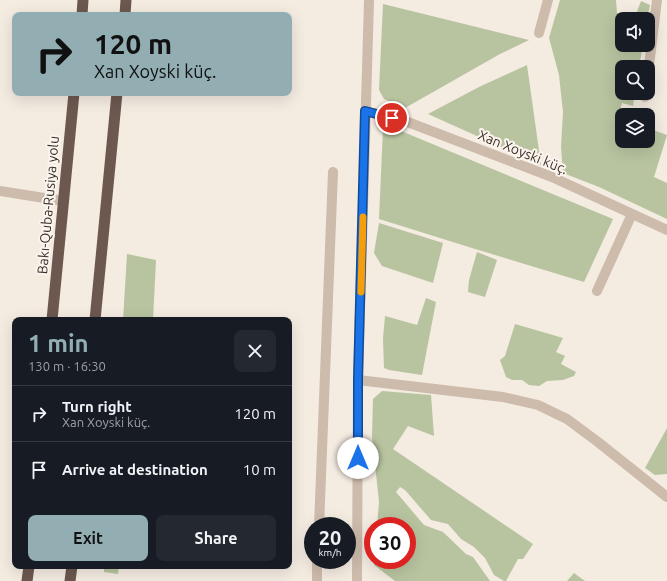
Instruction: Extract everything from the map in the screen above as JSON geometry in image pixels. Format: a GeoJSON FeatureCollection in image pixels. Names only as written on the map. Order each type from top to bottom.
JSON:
{"type":"FeatureCollection","features":[{"type":"Feature","properties":{"kind":"highway"},"geometry":{"type":"LineString","coordinates":[[82,12],[83,0]]}},
{"type":"Feature","properties":{"kind":"highway"},"geometry":{"type":"LineString","coordinates":[[125,12],[126,0]]}},
{"type":"Feature","properties":{"kind":"highway","name":"Bakı-Quba-Rusiya yolu"},"geometry":{"type":"LineString","coordinates":[[52,317],[74,96]]}},
{"type":"Feature","properties":{"kind":"highway"},"geometry":{"type":"LineString","coordinates":[[95,317],[117,96]]}},
{"type":"Feature","properties":{"kind":"highway"},"geometry":{"type":"LineString","coordinates":[[27,581],[29,569]]}},
{"type":"Feature","properties":{"kind":"highway"},"geometry":{"type":"LineString","coordinates":[[70,581],[72,569]]}},
{"type":"Feature","properties":{"kind":"street"},"geometry":{"type":"LineString","coordinates":[[357,581],[358,380],[369,0]]}},
{"type":"Feature","properties":{"kind":"street"},"geometry":{"type":"LineString","coordinates":[[539,33],[548,0]]}},
{"type":"Feature","properties":{"kind":"street"},"geometry":{"type":"LineString","coordinates":[[650,60],[657,0]]}},
{"type":"Feature","properties":{"kind":"street","name":"Xan Xoyski küç."},"geometry":{"type":"LineString","coordinates":[[365,111],[405,121],[552,177],[667,230]]}},
{"type":"Feature","properties":{"kind":"street"},"geometry":{"type":"LineString","coordinates":[[319,517],[333,172]]}},
{"type":"Feature","properties":{"kind":"street"},"geometry":{"type":"LineString","coordinates":[[0,191],[63,201]]}},
{"type":"Feature","properties":{"kind":"street"},"geometry":{"type":"LineString","coordinates":[[597,291],[632,214]]}},
{"type":"Feature","properties":{"kind":"street"},"geometry":{"type":"LineString","coordinates":[[358,380],[503,397],[538,404],[566,419],[598,442],[667,497]]}},
{"type":"Feature","properties":{"kind":"street"},"geometry":{"type":"LineString","coordinates":[[317,569],[317,581]]}},
{"type":"Feature","properties":{"kind":"green space"},"geometry":{"type":"Polygon","coordinates":[[[560,0],[616,0],[615,52],[642,52],[640,60],[615,60],[615,100],[634,100],[633,106],[622,103],[621,108],[615,108],[615,148],[655,148],[655,131],[667,135],[654,177],[667,183],[667,219],[599,187],[563,173],[561,147],[563,112],[559,75],[549,38],[560,0]]]}},
{"type":"Feature","properties":{"kind":"green space"},"geometry":{"type":"Polygon","coordinates":[[[641,1],[650,5],[648,12],[637,12],[641,1]]]}},
{"type":"Feature","properties":{"kind":"green space"},"geometry":{"type":"Polygon","coordinates":[[[383,4],[529,40],[500,54],[405,108],[384,99],[379,90],[383,4]]]}},
{"type":"Feature","properties":{"kind":"green space"},"geometry":{"type":"Polygon","coordinates":[[[527,65],[541,165],[428,114],[479,87],[527,65]]]}},
{"type":"Feature","properties":{"kind":"green space"},"geometry":{"type":"Polygon","coordinates":[[[389,126],[613,219],[584,282],[379,219],[383,128],[389,126]]]}},
{"type":"Feature","properties":{"kind":"green space"},"geometry":{"type":"Polygon","coordinates":[[[379,223],[443,243],[433,283],[382,266],[374,253],[379,223]]]}},
{"type":"Feature","properties":{"kind":"green space"},"geometry":{"type":"Polygon","coordinates":[[[477,252],[497,260],[485,297],[468,292],[469,280],[477,252]]]}},
{"type":"Feature","properties":{"kind":"green space"},"geometry":{"type":"Polygon","coordinates":[[[127,254],[156,260],[153,317],[123,317],[127,254]]]}},
{"type":"Feature","properties":{"kind":"green space"},"geometry":{"type":"Polygon","coordinates":[[[426,298],[436,302],[422,375],[384,368],[383,338],[385,316],[417,325],[426,298]]]}},
{"type":"Feature","properties":{"kind":"green space"},"geometry":{"type":"Polygon","coordinates":[[[515,324],[563,338],[556,352],[565,356],[561,364],[576,372],[574,376],[563,380],[547,381],[539,386],[529,385],[522,380],[512,380],[506,377],[500,360],[505,356],[515,324]]]}},
{"type":"Feature","properties":{"kind":"green space"},"geometry":{"type":"Polygon","coordinates":[[[382,391],[431,395],[434,436],[408,426],[393,449],[533,544],[523,559],[518,559],[506,581],[494,575],[485,558],[474,547],[461,539],[448,524],[431,520],[405,490],[400,487],[396,492],[424,525],[443,532],[466,554],[473,557],[490,581],[395,581],[379,569],[416,569],[416,517],[378,517],[379,502],[372,436],[373,399],[382,391]]]}},
{"type":"Feature","properties":{"kind":"green space"},"geometry":{"type":"Polygon","coordinates":[[[667,428],[667,474],[655,475],[645,468],[667,428]]]}},
{"type":"Feature","properties":{"kind":"green space"},"geometry":{"type":"Polygon","coordinates":[[[104,569],[119,569],[118,574],[104,572],[104,569]]]}},
{"type":"Feature","properties":{"kind":"green space"},"geometry":{"type":"Polygon","coordinates":[[[574,573],[585,581],[567,581],[574,573]]]}},
{"type":"Feature","properties":{"kind":"slow traffic"},"geometry":{"type":"LineString","coordinates":[[361,292],[363,217]]}},
{"type":"Feature","properties":{"kind":"route"},"geometry":{"type":"LineString","coordinates":[[358,458],[358,380],[365,111],[392,118]]}}]}
